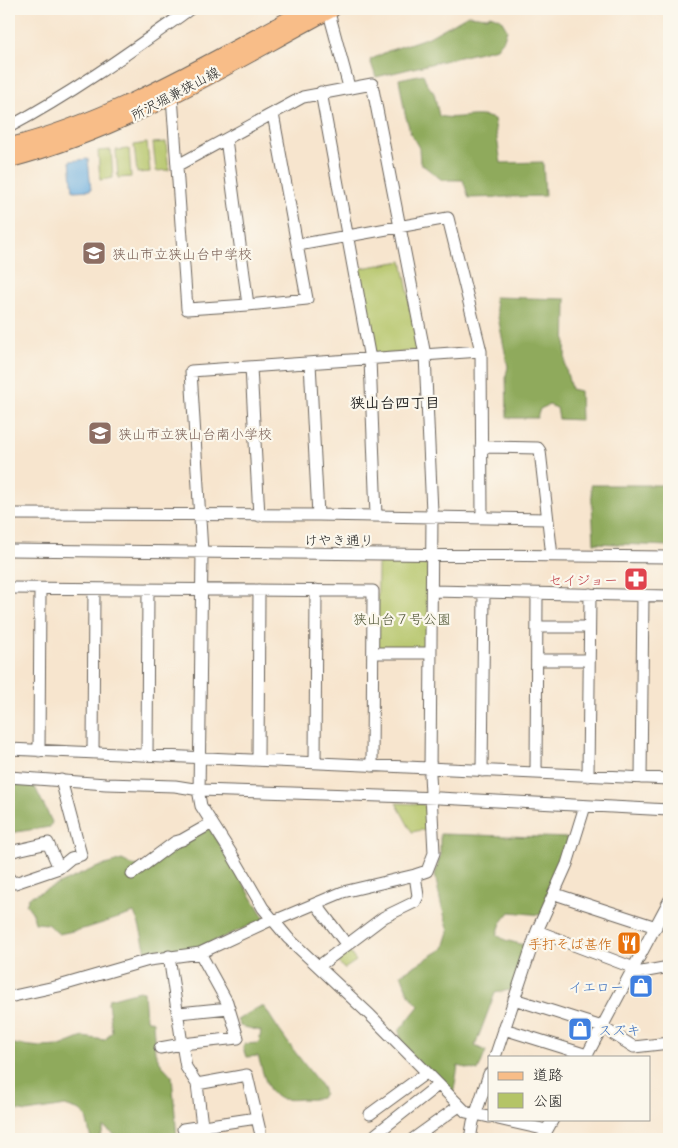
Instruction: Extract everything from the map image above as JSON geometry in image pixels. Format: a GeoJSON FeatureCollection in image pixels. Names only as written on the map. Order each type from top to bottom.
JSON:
{"type":"FeatureCollection","features":[{"type":"Feature","properties":{"kind":"main road","name":"所沢堀兼狭山線"},"geometry":{"type":"LineString","coordinates":[[9,146],[86,122],[128,104],[308,9]]}},
{"type":"Feature","properties":{"kind":"main road","name":"所沢堀兼狭山線"},"geometry":{"type":"LineString","coordinates":[[9,160],[65,143],[105,128],[172,96],[330,10]]}},
{"type":"Feature","properties":{"kind":"street"},"geometry":{"type":"LineString","coordinates":[[9,127],[73,90],[190,9]]}},
{"type":"Feature","properties":{"kind":"street"},"geometry":{"type":"LineString","coordinates":[[330,10],[350,87]]}},
{"type":"Feature","properties":{"kind":"street"},"geometry":{"type":"LineString","coordinates":[[9,997],[59,986],[126,966],[169,956],[200,953],[274,920],[344,892],[415,876],[426,871],[434,853],[430,768],[432,516],[425,355],[372,84],[321,92],[303,97],[178,165]]}},
{"type":"Feature","properties":{"kind":"street"},"geometry":{"type":"LineString","coordinates":[[321,92],[370,359],[376,516]]}},
{"type":"Feature","properties":{"kind":"street"},"geometry":{"type":"LineString","coordinates":[[172,96],[187,309],[307,299],[274,114]]}},
{"type":"Feature","properties":{"kind":"street"},"geometry":{"type":"LineString","coordinates":[[226,139],[248,305]]}},
{"type":"Feature","properties":{"kind":"street"},"geometry":{"type":"LineString","coordinates":[[298,245],[448,218],[481,351],[482,518]]}},
{"type":"Feature","properties":{"kind":"street"},"geometry":{"type":"LineString","coordinates":[[481,351],[191,371],[202,552],[201,806],[263,908],[288,938],[319,966],[459,1106],[466,1112],[488,1117]]}},
{"type":"Feature","properties":{"kind":"street"},"geometry":{"type":"LineString","coordinates":[[310,363],[318,515]]}},
{"type":"Feature","properties":{"kind":"street"},"geometry":{"type":"LineString","coordinates":[[251,367],[259,516]]}},
{"type":"Feature","properties":{"kind":"street"},"geometry":{"type":"LineString","coordinates":[[481,447],[538,448],[540,450],[552,556]]}},
{"type":"Feature","properties":{"kind":"street"},"geometry":{"type":"LineString","coordinates":[[9,514],[432,516],[548,519]]}},
{"type":"Feature","properties":{"kind":"street","name":"けやき通り"},"geometry":{"type":"LineString","coordinates":[[9,550],[669,557]]}},
{"type":"Feature","properties":{"kind":"street"},"geometry":{"type":"LineString","coordinates":[[9,588],[373,591],[372,766]]}},
{"type":"Feature","properties":{"kind":"street"},"geometry":{"type":"LineString","coordinates":[[93,753],[94,588]]}},
{"type":"Feature","properties":{"kind":"street"},"geometry":{"type":"LineString","coordinates":[[39,751],[40,589]]}},
{"type":"Feature","properties":{"kind":"street"},"geometry":{"type":"LineString","coordinates":[[147,756],[148,589]]}},
{"type":"Feature","properties":{"kind":"street"},"geometry":{"type":"LineString","coordinates":[[258,590],[258,760]]}},
{"type":"Feature","properties":{"kind":"street"},"geometry":{"type":"LineString","coordinates":[[315,763],[316,590]]}},
{"type":"Feature","properties":{"kind":"street"},"geometry":{"type":"LineString","coordinates":[[432,591],[669,596]]}},
{"type":"Feature","properties":{"kind":"street"},"geometry":{"type":"LineString","coordinates":[[482,771],[484,592]]}},
{"type":"Feature","properties":{"kind":"street"},"geometry":{"type":"LineString","coordinates":[[536,773],[537,594]]}},
{"type":"Feature","properties":{"kind":"street"},"geometry":{"type":"LineString","coordinates":[[588,776],[590,594]]}},
{"type":"Feature","properties":{"kind":"street"},"geometry":{"type":"LineString","coordinates":[[641,778],[643,595]]}},
{"type":"Feature","properties":{"kind":"street"},"geometry":{"type":"LineString","coordinates":[[537,627],[589,627]]}},
{"type":"Feature","properties":{"kind":"street"},"geometry":{"type":"LineString","coordinates":[[373,653],[431,653]]}},
{"type":"Feature","properties":{"kind":"street"},"geometry":{"type":"LineString","coordinates":[[537,660],[589,660]]}},
{"type":"Feature","properties":{"kind":"street"},"geometry":{"type":"LineString","coordinates":[[9,749],[669,780]]}},
{"type":"Feature","properties":{"kind":"street"},"geometry":{"type":"LineString","coordinates":[[9,776],[138,786],[175,786],[200,790],[431,798],[669,810]]}},
{"type":"Feature","properties":{"kind":"street"},"geometry":{"type":"LineString","coordinates":[[9,878],[14,883],[59,868],[71,858],[81,855],[61,780]]}},
{"type":"Feature","properties":{"kind":"street"},"geometry":{"type":"LineString","coordinates":[[495,1056],[537,931],[566,864],[585,806]]}},
{"type":"Feature","properties":{"kind":"street"},"geometry":{"type":"LineString","coordinates":[[132,874],[175,842],[212,822]]}},
{"type":"Feature","properties":{"kind":"street"},"geometry":{"type":"LineString","coordinates":[[9,852],[48,843],[59,868]]}},
{"type":"Feature","properties":{"kind":"street"},"geometry":{"type":"LineString","coordinates":[[319,966],[384,917],[415,902],[418,896],[415,876]]}},
{"type":"Feature","properties":{"kind":"street"},"geometry":{"type":"LineString","coordinates":[[554,894],[656,927]]}},
{"type":"Feature","properties":{"kind":"street"},"geometry":{"type":"LineString","coordinates":[[504,1029],[586,1056],[669,901]]}},
{"type":"Feature","properties":{"kind":"street"},"geometry":{"type":"LineString","coordinates":[[316,904],[347,945]]}},
{"type":"Feature","properties":{"kind":"street"},"geometry":{"type":"LineString","coordinates":[[537,931],[632,971],[669,967]]}},
{"type":"Feature","properties":{"kind":"street"},"geometry":{"type":"LineString","coordinates":[[160,1048],[238,1038],[229,1008],[200,953]]}},
{"type":"Feature","properties":{"kind":"street"},"geometry":{"type":"LineString","coordinates":[[169,956],[186,1067],[197,1084],[202,1126]]}},
{"type":"Feature","properties":{"kind":"street"},"geometry":{"type":"LineString","coordinates":[[514,998],[602,1026],[634,1047],[669,1043]]}},
{"type":"Feature","properties":{"kind":"street"},"geometry":{"type":"LineString","coordinates":[[179,1013],[229,1008]]}},
{"type":"Feature","properties":{"kind":"street"},"geometry":{"type":"LineString","coordinates":[[370,1114],[426,1073]]}},
{"type":"Feature","properties":{"kind":"street"},"geometry":{"type":"LineString","coordinates":[[197,1084],[247,1075],[260,1131]]}},
{"type":"Feature","properties":{"kind":"street"},"geometry":{"type":"LineString","coordinates":[[470,1139],[475,1114],[488,1077]]}},
{"type":"Feature","properties":{"kind":"street"},"geometry":{"type":"LineString","coordinates":[[376,1134],[438,1085]]}},
{"type":"Feature","properties":{"kind":"street"},"geometry":{"type":"LineString","coordinates":[[413,1139],[459,1106]]}},
{"type":"Feature","properties":{"kind":"street"},"geometry":{"type":"LineString","coordinates":[[183,1129],[257,1118]]}},
{"type":"Feature","properties":{"kind":"street"},"geometry":{"type":"LineString","coordinates":[[501,1120],[544,1135],[552,1120]]}},
{"type":"Feature","properties":{"kind":"green space"},"geometry":{"type":"Polygon","coordinates":[[[468,15],[487,17],[490,15],[501,19],[507,29],[504,39],[497,48],[376,77],[370,60],[388,51],[429,37],[468,15]]]}},
{"type":"Feature","properties":{"kind":"green space"},"geometry":{"type":"Polygon","coordinates":[[[423,74],[427,84],[434,93],[439,116],[480,116],[494,119],[501,163],[543,162],[545,196],[469,198],[463,180],[442,180],[420,163],[419,148],[411,134],[405,114],[399,79],[423,74]]]}},
{"type":"Feature","properties":{"kind":"green space"},"geometry":{"type":"Polygon","coordinates":[[[166,142],[169,170],[156,171],[153,143],[166,142]]]}},
{"type":"Feature","properties":{"kind":"green space"},"geometry":{"type":"Polygon","coordinates":[[[147,143],[150,172],[137,173],[134,145],[147,143]]]}},
{"type":"Feature","properties":{"kind":"green space"},"geometry":{"type":"Polygon","coordinates":[[[129,149],[131,177],[118,178],[116,150],[129,149]]]}},
{"type":"Feature","properties":{"kind":"green space"},"geometry":{"type":"Polygon","coordinates":[[[111,150],[113,178],[100,180],[98,151],[111,150]]]}},
{"type":"Feature","properties":{"kind":"green space"},"geometry":{"type":"Polygon","coordinates":[[[402,261],[420,350],[374,356],[356,269],[402,261]]]}},
{"type":"Feature","properties":{"kind":"green space"},"geometry":{"type":"Polygon","coordinates":[[[494,297],[566,299],[565,365],[571,389],[580,391],[581,420],[559,419],[557,408],[549,405],[540,409],[537,418],[507,418],[506,375],[508,367],[494,297]]]}},
{"type":"Feature","properties":{"kind":"green space"},"geometry":{"type":"Polygon","coordinates":[[[591,485],[669,485],[669,546],[594,543],[591,485]]]}},
{"type":"Feature","properties":{"kind":"green space","name":"狭山台７号公園"},"geometry":{"type":"Polygon","coordinates":[[[378,563],[425,564],[428,568],[428,647],[424,649],[380,649],[377,647],[378,563]]]}},
{"type":"Feature","properties":{"kind":"green space"},"geometry":{"type":"Polygon","coordinates":[[[9,784],[34,785],[52,822],[50,827],[9,833],[9,784]]]}},
{"type":"Feature","properties":{"kind":"green space"},"geometry":{"type":"Polygon","coordinates":[[[396,803],[422,804],[427,808],[431,828],[412,832],[396,803]]]}},
{"type":"Feature","properties":{"kind":"green space"},"geometry":{"type":"Polygon","coordinates":[[[210,828],[265,919],[196,949],[147,954],[134,913],[87,928],[59,934],[47,924],[35,923],[32,912],[26,904],[29,897],[95,868],[122,860],[132,865],[147,867],[177,845],[210,828]]]}},
{"type":"Feature","properties":{"kind":"green space"},"geometry":{"type":"Polygon","coordinates":[[[440,834],[573,838],[542,915],[510,912],[501,923],[497,935],[505,940],[528,946],[514,989],[495,993],[475,1046],[486,1051],[478,1071],[458,1066],[453,1096],[402,1046],[399,1031],[419,1006],[408,993],[401,974],[444,948],[449,931],[435,875],[440,855],[440,834]]]}},
{"type":"Feature","properties":{"kind":"green space"},"geometry":{"type":"Polygon","coordinates":[[[347,949],[356,961],[344,969],[335,958],[347,949]]]}},
{"type":"Feature","properties":{"kind":"green space"},"geometry":{"type":"Polygon","coordinates":[[[139,991],[144,992],[146,1019],[153,1022],[155,1052],[161,1064],[172,1076],[177,1139],[120,1139],[104,1127],[100,1139],[91,1139],[86,1117],[80,1111],[65,1106],[27,1112],[9,1109],[9,1045],[60,1046],[83,1037],[105,1040],[112,1031],[109,999],[139,991]]]}},
{"type":"Feature","properties":{"kind":"green space"},"geometry":{"type":"Polygon","coordinates":[[[259,1007],[264,1007],[286,1040],[322,1087],[324,1093],[321,1098],[293,1100],[278,1098],[270,1091],[267,1085],[258,1056],[246,1057],[243,1048],[244,1044],[259,1043],[261,1031],[240,1026],[237,1020],[259,1007]]]}},
{"type":"Feature","properties":{"kind":"water"},"geometry":{"type":"Polygon","coordinates":[[[88,159],[91,190],[73,191],[70,161],[88,159]]]}},
{"type":"Feature","properties":{"kind":"place","name":"狭山市立狭山台中学校"},"geometry":{"type":"Point","coordinates":[94,253]}},
{"type":"Feature","properties":{"kind":"place","name":"狭山市立狭山台南小学校"},"geometry":{"type":"Point","coordinates":[100,433]}},
{"type":"Feature","properties":{"kind":"place","name":"セイジョー"},"geometry":{"type":"Point","coordinates":[636,579]}},
{"type":"Feature","properties":{"kind":"place","name":"手打そば甚作"},"geometry":{"type":"Point","coordinates":[629,943]}},
{"type":"Feature","properties":{"kind":"place","name":"イエロー"},"geometry":{"type":"Point","coordinates":[641,986]}},
{"type":"Feature","properties":{"kind":"place","name":"スズキ"},"geometry":{"type":"Point","coordinates":[580,1029]}},
{"type":"Feature","properties":{"kind":"district","name":"狭山台四丁目"},"geometry":{"type":"Point","coordinates":[395,402]}}]}
